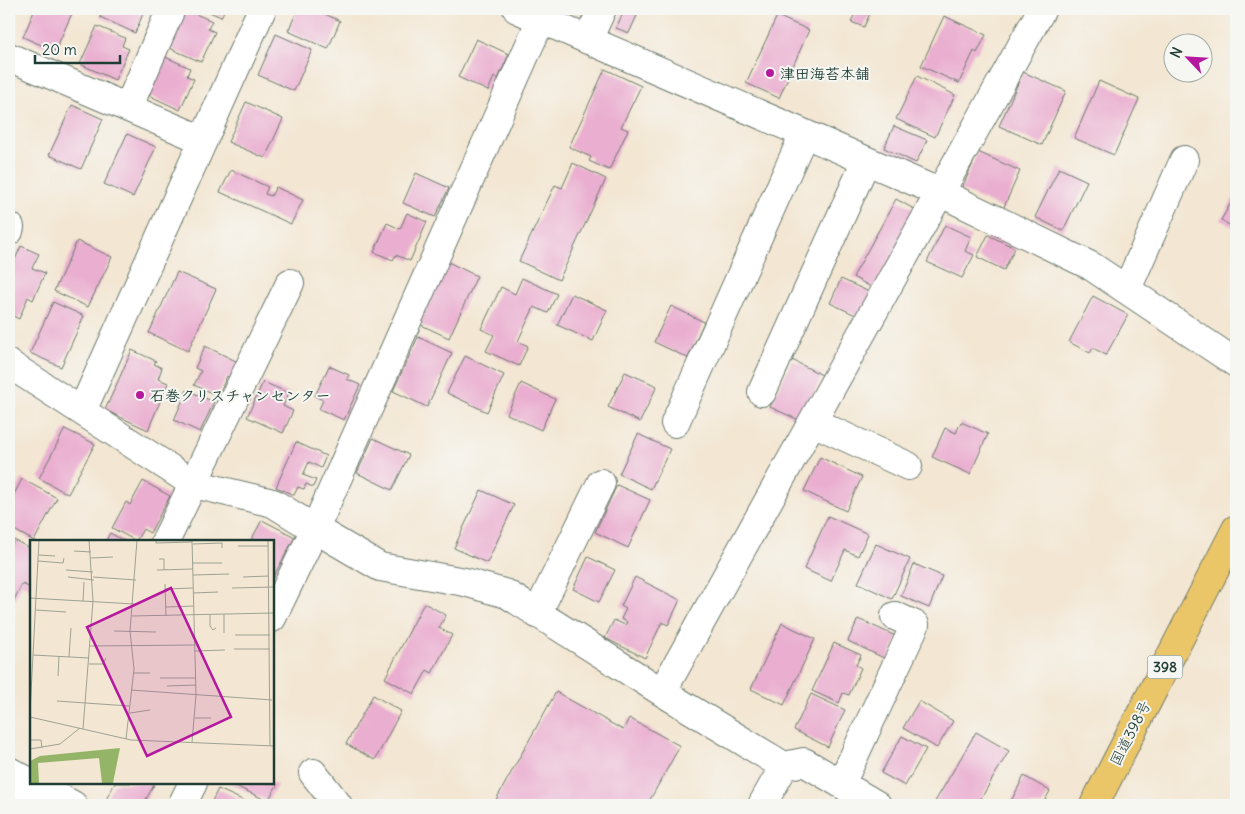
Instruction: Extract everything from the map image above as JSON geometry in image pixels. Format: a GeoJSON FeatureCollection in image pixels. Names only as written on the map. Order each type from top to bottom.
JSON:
{"type":"FeatureCollection","features":[{"type":"Feature","properties":{"kind":"highway","name":"国道398号"},"geometry":{"type":"LineString","coordinates":[[1094,805],[1236,529]]}},
{"type":"Feature","properties":{"kind":"street"},"geometry":{"type":"LineString","coordinates":[[128,108],[171,9]]}},
{"type":"Feature","properties":{"kind":"street"},"geometry":{"type":"LineString","coordinates":[[82,411],[262,9]]}},
{"type":"Feature","properties":{"kind":"street"},"geometry":{"type":"LineString","coordinates":[[588,40],[602,9]]}},
{"type":"Feature","properties":{"kind":"street"},"geometry":{"type":"LineString","coordinates":[[662,692],[1042,9]]}},
{"type":"Feature","properties":{"kind":"street"},"geometry":{"type":"LineString","coordinates":[[274,614],[315,530],[528,14],[941,193],[1091,266],[1236,363]]}},
{"type":"Feature","properties":{"kind":"street"},"geometry":{"type":"LineString","coordinates":[[9,57],[203,140]]}},
{"type":"Feature","properties":{"kind":"street"},"geometry":{"type":"LineString","coordinates":[[675,423],[804,134]]}},
{"type":"Feature","properties":{"kind":"street"},"geometry":{"type":"LineString","coordinates":[[1127,289],[1184,160]]}},
{"type":"Feature","properties":{"kind":"street"},"geometry":{"type":"LineString","coordinates":[[762,392],[866,161]]}},
{"type":"Feature","properties":{"kind":"street"},"geometry":{"type":"LineString","coordinates":[[167,540],[290,283]]}},
{"type":"Feature","properties":{"kind":"street"},"geometry":{"type":"LineString","coordinates":[[9,364],[194,484],[273,503],[315,530],[380,567],[465,582],[506,594],[784,766],[804,762],[876,805]]}},
{"type":"Feature","properties":{"kind":"street"},"geometry":{"type":"LineString","coordinates":[[813,422],[908,466]]}},
{"type":"Feature","properties":{"kind":"street"},"geometry":{"type":"LineString","coordinates":[[537,614],[601,483]]}},
{"type":"Feature","properties":{"kind":"street"},"geometry":{"type":"LineString","coordinates":[[841,784],[915,626],[895,616]]}},
{"type":"Feature","properties":{"kind":"street"},"geometry":{"type":"LineString","coordinates":[[762,805],[784,766]]}},
{"type":"Feature","properties":{"kind":"street"},"geometry":{"type":"LineString","coordinates":[[9,770],[30,781]]}},
{"type":"Feature","properties":{"kind":"street"},"geometry":{"type":"LineString","coordinates":[[313,774],[338,805]]}},
{"type":"Feature","properties":{"kind":"street"},"geometry":{"type":"LineString","coordinates":[[19,805],[30,784]]}},
{"type":"Feature","properties":{"kind":"street"},"geometry":{"type":"LineString","coordinates":[[35,784],[73,805]]}},
{"type":"Feature","properties":{"kind":"street"},"geometry":{"type":"LineString","coordinates":[[182,805],[192,784]]}},
{"type":"Feature","properties":{"kind":"building"},"geometry":{"type":"Polygon","coordinates":[[[35,9],[74,9],[55,51],[23,37],[35,9]]]}},
{"type":"Feature","properties":{"kind":"building"},"geometry":{"type":"Polygon","coordinates":[[[104,9],[145,9],[135,33],[100,17],[104,9]]]}},
{"type":"Feature","properties":{"kind":"building"},"geometry":{"type":"Polygon","coordinates":[[[184,9],[212,21],[208,29],[215,32],[201,62],[167,47],[184,9]]]}},
{"type":"Feature","properties":{"kind":"building"},"geometry":{"type":"Polygon","coordinates":[[[203,9],[225,9],[221,17],[203,9]]]}},
{"type":"Feature","properties":{"kind":"building"},"geometry":{"type":"Polygon","coordinates":[[[298,9],[314,9],[340,21],[328,49],[288,31],[298,9]]]}},
{"type":"Feature","properties":{"kind":"building"},"geometry":{"type":"Polygon","coordinates":[[[625,9],[640,9],[629,33],[616,28],[625,9]]]}},
{"type":"Feature","properties":{"kind":"building"},"geometry":{"type":"Polygon","coordinates":[[[857,9],[872,9],[864,27],[851,22],[857,9]]]}},
{"type":"Feature","properties":{"kind":"building"},"geometry":{"type":"Polygon","coordinates":[[[777,16],[809,30],[779,98],[746,83],[777,16]]]}},
{"type":"Feature","properties":{"kind":"building"},"geometry":{"type":"Polygon","coordinates":[[[944,16],[986,35],[977,53],[974,51],[959,83],[921,66],[944,16]]]}},
{"type":"Feature","properties":{"kind":"building"},"geometry":{"type":"Polygon","coordinates":[[[97,26],[125,38],[122,46],[129,49],[115,80],[80,64],[97,26]]]}},
{"type":"Feature","properties":{"kind":"building"},"geometry":{"type":"Polygon","coordinates":[[[276,34],[312,50],[294,91],[258,75],[276,34]]]}},
{"type":"Feature","properties":{"kind":"building"},"geometry":{"type":"Polygon","coordinates":[[[476,39],[509,54],[498,79],[494,77],[488,91],[458,77],[476,39]]]}},
{"type":"Feature","properties":{"kind":"building"},"geometry":{"type":"Polygon","coordinates":[[[163,56],[190,68],[187,76],[194,79],[180,110],[146,94],[163,56]]]}},
{"type":"Feature","properties":{"kind":"building"},"geometry":{"type":"Polygon","coordinates":[[[605,69],[641,86],[621,127],[628,130],[609,170],[589,161],[591,157],[569,147],[605,69]]]}},
{"type":"Feature","properties":{"kind":"building"},"geometry":{"type":"Polygon","coordinates":[[[1023,72],[1066,91],[1042,145],[999,126],[1023,72]]]}},
{"type":"Feature","properties":{"kind":"building"},"geometry":{"type":"Polygon","coordinates":[[[917,76],[955,95],[935,137],[896,119],[917,76]]]}},
{"type":"Feature","properties":{"kind":"building"},"geometry":{"type":"Polygon","coordinates":[[[1099,81],[1139,99],[1114,155],[1074,138],[1099,81]]]}},
{"type":"Feature","properties":{"kind":"building"},"geometry":{"type":"Polygon","coordinates":[[[246,102],[283,119],[265,158],[228,142],[246,102]]]}},
{"type":"Feature","properties":{"kind":"building"},"geometry":{"type":"Polygon","coordinates":[[[72,105],[103,119],[81,169],[49,155],[72,105]]]}},
{"type":"Feature","properties":{"kind":"building"},"geometry":{"type":"Polygon","coordinates":[[[894,126],[927,140],[916,163],[884,148],[894,126]]]}},
{"type":"Feature","properties":{"kind":"building"},"geometry":{"type":"Polygon","coordinates":[[[127,134],[156,147],[133,197],[104,184],[127,134]]]}},
{"type":"Feature","properties":{"kind":"building"},"geometry":{"type":"Polygon","coordinates":[[[978,152],[1020,171],[1003,209],[961,190],[978,152]]]}},
{"type":"Feature","properties":{"kind":"building"},"geometry":{"type":"Polygon","coordinates":[[[9,159],[14,161],[9,173],[9,159]]]}},
{"type":"Feature","properties":{"kind":"building"},"geometry":{"type":"Polygon","coordinates":[[[573,163],[606,179],[559,280],[519,261],[555,185],[562,188],[573,163]]]}},
{"type":"Feature","properties":{"kind":"building"},"geometry":{"type":"Polygon","coordinates":[[[1059,168],[1087,181],[1063,231],[1035,217],[1059,168]]]}},
{"type":"Feature","properties":{"kind":"building"},"geometry":{"type":"Polygon","coordinates":[[[231,170],[268,187],[265,194],[271,196],[276,187],[303,200],[291,224],[220,192],[231,170]]]}},
{"type":"Feature","properties":{"kind":"building"},"geometry":{"type":"Polygon","coordinates":[[[416,173],[449,188],[435,217],[403,203],[416,173]]]}},
{"type":"Feature","properties":{"kind":"building"},"geometry":{"type":"Polygon","coordinates":[[[9,177],[13,179],[9,190],[9,177]]]}},
{"type":"Feature","properties":{"kind":"building"},"geometry":{"type":"Polygon","coordinates":[[[1236,194],[1236,229],[1221,220],[1236,194]]]}},
{"type":"Feature","properties":{"kind":"building"},"geometry":{"type":"Polygon","coordinates":[[[896,199],[923,214],[880,292],[853,277],[896,199]]]}},
{"type":"Feature","properties":{"kind":"building"},"geometry":{"type":"Polygon","coordinates":[[[407,213],[427,222],[410,261],[396,255],[393,260],[374,252],[387,223],[400,229],[407,213]]]}},
{"type":"Feature","properties":{"kind":"building"},"geometry":{"type":"Polygon","coordinates":[[[945,225],[971,237],[965,251],[974,255],[962,278],[927,262],[945,225]]]}},
{"type":"Feature","properties":{"kind":"building"},"geometry":{"type":"Polygon","coordinates":[[[988,235],[1015,248],[1004,270],[977,257],[988,235]]]}},
{"type":"Feature","properties":{"kind":"building"},"geometry":{"type":"Polygon","coordinates":[[[77,241],[112,257],[88,307],[54,291],[77,241]]]}},
{"type":"Feature","properties":{"kind":"building"},"geometry":{"type":"Polygon","coordinates":[[[21,246],[39,254],[32,268],[45,273],[33,300],[28,297],[19,319],[9,314],[9,273],[21,246]]]}},
{"type":"Feature","properties":{"kind":"building"},"geometry":{"type":"Polygon","coordinates":[[[448,262],[477,276],[449,338],[419,324],[448,262]]]}},
{"type":"Feature","properties":{"kind":"building"},"geometry":{"type":"Polygon","coordinates":[[[177,272],[216,289],[188,351],[149,333],[177,272]]]}},
{"type":"Feature","properties":{"kind":"building"},"geometry":{"type":"Polygon","coordinates":[[[522,278],[557,294],[548,313],[534,307],[518,341],[528,346],[519,366],[486,351],[494,335],[481,329],[501,287],[515,294],[522,278]]]}},
{"type":"Feature","properties":{"kind":"building"},"geometry":{"type":"Polygon","coordinates":[[[841,279],[876,295],[864,319],[830,303],[841,279]]]}},
{"type":"Feature","properties":{"kind":"building"},"geometry":{"type":"Polygon","coordinates":[[[572,294],[607,310],[593,341],[557,325],[572,294]]]}},
{"type":"Feature","properties":{"kind":"building"},"geometry":{"type":"Polygon","coordinates":[[[1093,296],[1128,315],[1106,355],[1093,348],[1090,353],[1069,342],[1093,296]]]}},
{"type":"Feature","properties":{"kind":"building"},"geometry":{"type":"Polygon","coordinates":[[[53,302],[84,316],[61,367],[30,353],[53,302]]]}},
{"type":"Feature","properties":{"kind":"building"},"geometry":{"type":"Polygon","coordinates":[[[671,306],[704,322],[688,358],[654,342],[671,306]]]}},
{"type":"Feature","properties":{"kind":"building"},"geometry":{"type":"Polygon","coordinates":[[[418,337],[452,353],[427,407],[393,391],[418,337]]]}},
{"type":"Feature","properties":{"kind":"building"},"geometry":{"type":"Polygon","coordinates":[[[205,346],[240,363],[233,379],[227,376],[218,396],[194,385],[201,371],[195,368],[205,346]]]}},
{"type":"Feature","properties":{"kind":"building"},"geometry":{"type":"Polygon","coordinates":[[[132,350],[156,361],[154,364],[162,368],[158,379],[168,383],[148,430],[105,410],[132,350]]]}},
{"type":"Feature","properties":{"kind":"building"},"geometry":{"type":"Polygon","coordinates":[[[465,356],[504,375],[487,412],[447,393],[465,356]]]}},
{"type":"Feature","properties":{"kind":"building"},"geometry":{"type":"Polygon","coordinates":[[[792,360],[822,375],[801,421],[770,407],[792,360]]]}},
{"type":"Feature","properties":{"kind":"building"},"geometry":{"type":"Polygon","coordinates":[[[329,366],[349,375],[347,379],[360,385],[344,420],[319,409],[323,400],[315,396],[329,366]]]}},
{"type":"Feature","properties":{"kind":"building"},"geometry":{"type":"Polygon","coordinates":[[[625,372],[657,386],[640,422],[608,407],[625,372]]]}},
{"type":"Feature","properties":{"kind":"building"},"geometry":{"type":"Polygon","coordinates":[[[263,382],[289,393],[283,406],[293,411],[283,433],[247,417],[263,382]]]}},
{"type":"Feature","properties":{"kind":"building"},"geometry":{"type":"Polygon","coordinates":[[[521,383],[555,399],[541,430],[507,414],[521,383]]]}},
{"type":"Feature","properties":{"kind":"building"},"geometry":{"type":"Polygon","coordinates":[[[187,390],[214,402],[200,432],[174,420],[187,390]]]}},
{"type":"Feature","properties":{"kind":"building"},"geometry":{"type":"Polygon","coordinates":[[[961,422],[988,434],[970,474],[932,457],[945,428],[956,433],[961,422]]]}},
{"type":"Feature","properties":{"kind":"building"},"geometry":{"type":"Polygon","coordinates":[[[65,429],[95,444],[68,494],[39,478],[65,429]]]}},
{"type":"Feature","properties":{"kind":"building"},"geometry":{"type":"Polygon","coordinates":[[[638,434],[670,449],[651,489],[619,474],[638,434]]]}},
{"type":"Feature","properties":{"kind":"building"},"geometry":{"type":"Polygon","coordinates":[[[373,438],[409,455],[392,490],[357,473],[373,438]]]}},
{"type":"Feature","properties":{"kind":"building"},"geometry":{"type":"Polygon","coordinates":[[[296,442],[326,456],[321,468],[309,462],[303,475],[316,480],[313,487],[306,484],[304,489],[298,487],[294,495],[276,487],[296,442]]]}},
{"type":"Feature","properties":{"kind":"building"},"geometry":{"type":"Polygon","coordinates":[[[820,457],[862,477],[846,511],[804,491],[820,457]]]}},
{"type":"Feature","properties":{"kind":"building"},"geometry":{"type":"Polygon","coordinates":[[[22,479],[57,498],[35,540],[9,527],[9,504],[22,479]]]}},
{"type":"Feature","properties":{"kind":"building"},"geometry":{"type":"Polygon","coordinates":[[[143,481],[170,496],[150,533],[143,529],[137,540],[112,528],[126,502],[130,505],[143,481]]]}},
{"type":"Feature","properties":{"kind":"building"},"geometry":{"type":"Polygon","coordinates":[[[617,485],[650,500],[628,548],[595,532],[617,485]]]}},
{"type":"Feature","properties":{"kind":"building"},"geometry":{"type":"Polygon","coordinates":[[[481,490],[514,505],[487,563],[454,548],[481,490]]]}},
{"type":"Feature","properties":{"kind":"building"},"geometry":{"type":"Polygon","coordinates":[[[828,516],[868,534],[858,556],[845,550],[831,581],[804,569],[828,516]]]}},
{"type":"Feature","properties":{"kind":"building"},"geometry":{"type":"Polygon","coordinates":[[[262,520],[295,537],[274,575],[274,540],[251,540],[262,520]]]}},
{"type":"Feature","properties":{"kind":"building"},"geometry":{"type":"Polygon","coordinates":[[[110,533],[122,540],[106,540],[110,533]]]}},
{"type":"Feature","properties":{"kind":"building"},"geometry":{"type":"Polygon","coordinates":[[[14,540],[30,548],[30,588],[22,584],[14,600],[9,597],[9,550],[14,540]]]}},
{"type":"Feature","properties":{"kind":"building"},"geometry":{"type":"Polygon","coordinates":[[[876,544],[910,559],[892,599],[858,583],[876,544]]]}},
{"type":"Feature","properties":{"kind":"building"},"geometry":{"type":"Polygon","coordinates":[[[588,557],[615,570],[599,602],[573,589],[588,557]]]}},
{"type":"Feature","properties":{"kind":"building"},"geometry":{"type":"Polygon","coordinates":[[[914,564],[942,576],[929,608],[901,596],[914,564]]]}},
{"type":"Feature","properties":{"kind":"building"},"geometry":{"type":"Polygon","coordinates":[[[635,577],[680,600],[668,625],[662,622],[645,658],[605,638],[614,620],[625,625],[627,622],[621,619],[626,609],[621,606],[635,577]]]}},
{"type":"Feature","properties":{"kind":"building"},"geometry":{"type":"Polygon","coordinates":[[[424,603],[446,615],[439,628],[452,635],[432,673],[427,670],[414,694],[385,678],[424,603]]]}},
{"type":"Feature","properties":{"kind":"building"},"geometry":{"type":"Polygon","coordinates":[[[858,619],[898,637],[888,660],[848,641],[858,619]]]}},
{"type":"Feature","properties":{"kind":"building"},"geometry":{"type":"Polygon","coordinates":[[[782,623],[815,639],[784,705],[751,689],[782,623]]]}},
{"type":"Feature","properties":{"kind":"building"},"geometry":{"type":"Polygon","coordinates":[[[834,643],[861,655],[856,665],[861,668],[849,695],[843,693],[839,703],[812,691],[834,643]]]}},
{"type":"Feature","properties":{"kind":"building"},"geometry":{"type":"Polygon","coordinates":[[[556,692],[623,730],[629,718],[680,746],[647,805],[493,805],[556,692]]]}},
{"type":"Feature","properties":{"kind":"building"},"geometry":{"type":"Polygon","coordinates":[[[811,694],[845,710],[828,747],[794,730],[811,694]]]}},
{"type":"Feature","properties":{"kind":"building"},"geometry":{"type":"Polygon","coordinates":[[[373,695],[401,711],[375,760],[346,744],[373,695]]]}},
{"type":"Feature","properties":{"kind":"building"},"geometry":{"type":"Polygon","coordinates":[[[919,701],[953,721],[937,748],[903,728],[919,701]]]}},
{"type":"Feature","properties":{"kind":"building"},"geometry":{"type":"Polygon","coordinates":[[[976,732],[1009,751],[977,805],[933,805],[976,732]]]}},
{"type":"Feature","properties":{"kind":"building"},"geometry":{"type":"Polygon","coordinates":[[[902,736],[926,749],[905,786],[881,773],[902,736]]]}},
{"type":"Feature","properties":{"kind":"building"},"geometry":{"type":"Polygon","coordinates":[[[1024,776],[1050,791],[1042,805],[1009,805],[1024,776]]]}},
{"type":"Feature","properties":{"kind":"building"},"geometry":{"type":"Polygon","coordinates":[[[114,784],[154,784],[143,805],[103,805],[114,784]]]}},
{"type":"Feature","properties":{"kind":"building"},"geometry":{"type":"Polygon","coordinates":[[[231,784],[277,785],[268,801],[231,784]]]}},
{"type":"Feature","properties":{"kind":"building"},"geometry":{"type":"Polygon","coordinates":[[[218,789],[249,803],[248,805],[210,805],[218,789]]]}},
{"type":"Feature","properties":{"kind":"place","name":"津田海苔本舗"},"geometry":{"type":"Point","coordinates":[770,73]}},
{"type":"Feature","properties":{"kind":"place","name":"石巻クリスチャンセンター"},"geometry":{"type":"Point","coordinates":[140,395]}}]}
